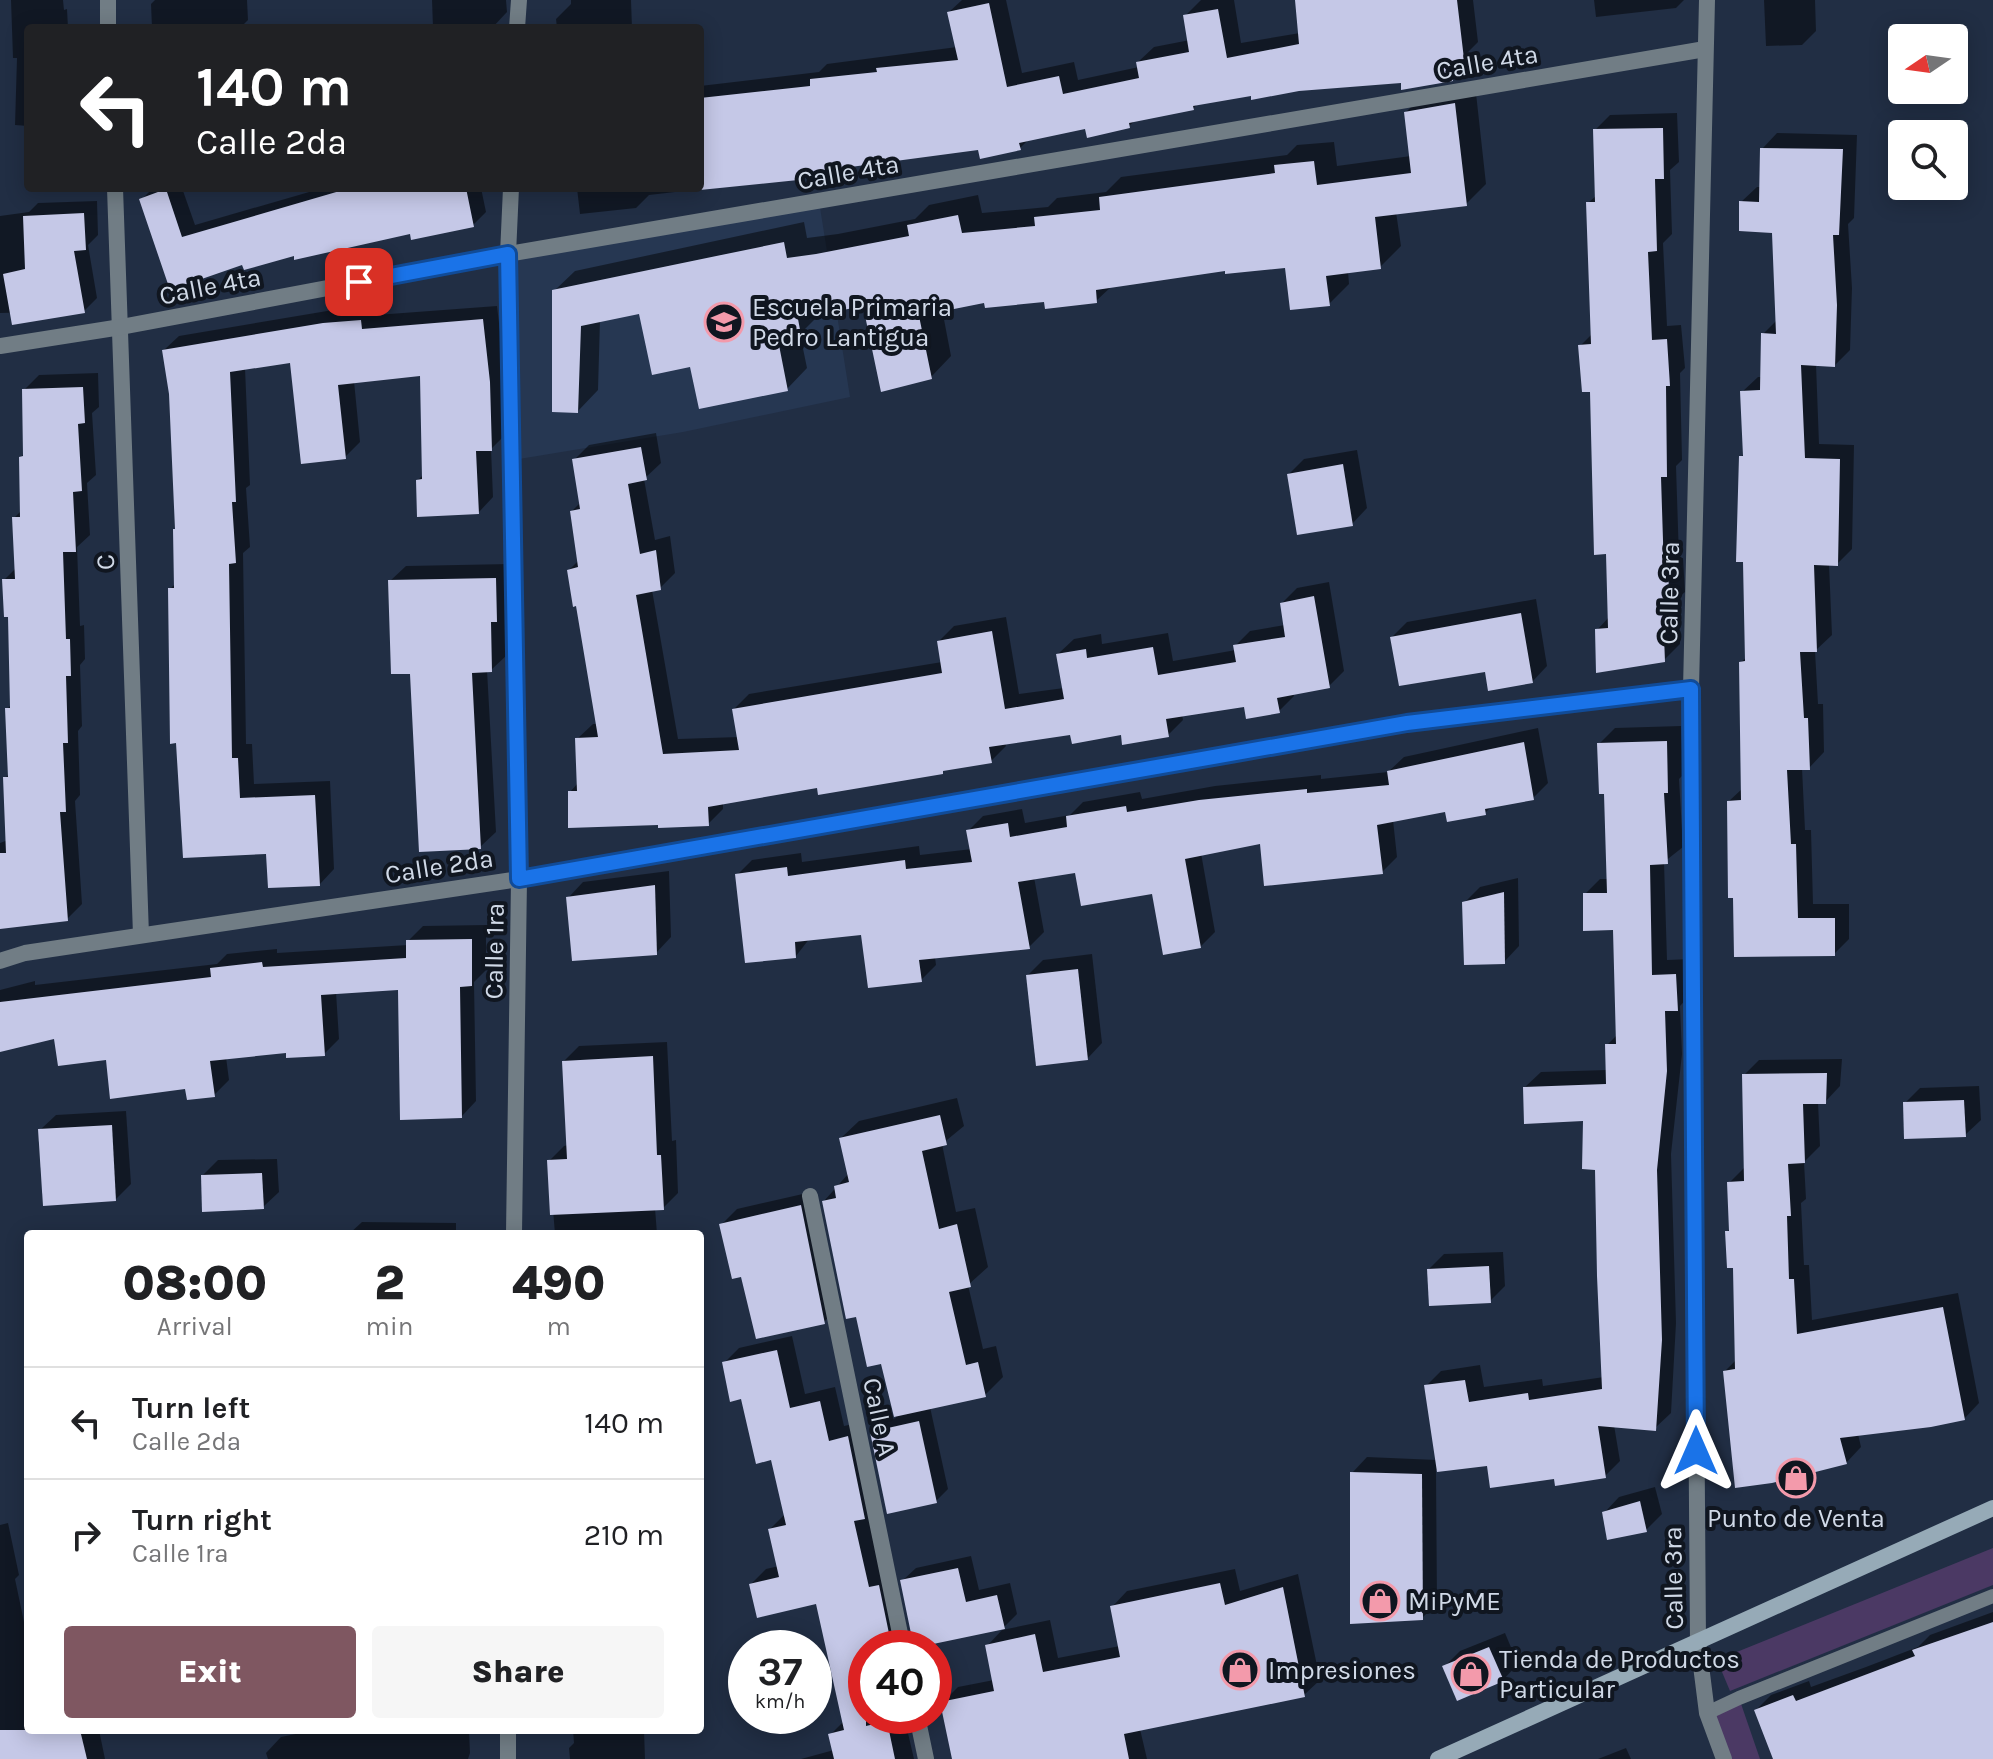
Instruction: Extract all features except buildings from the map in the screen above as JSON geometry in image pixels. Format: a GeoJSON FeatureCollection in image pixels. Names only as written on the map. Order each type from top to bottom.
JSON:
{"type":"FeatureCollection","features":[{"type":"Feature","properties":{"kind":"main road"},"geometry":{"type":"LineString","coordinates":[[1438,1759],[1993,1508]]}},
{"type":"Feature","properties":{"kind":"street"},"geometry":{"type":"LineString","coordinates":[[108,0],[108,24]]}},
{"type":"Feature","properties":{"kind":"street"},"geometry":{"type":"LineString","coordinates":[[517,24],[519,0]]}},
{"type":"Feature","properties":{"kind":"street","name":"Calle 3ra"},"geometry":{"type":"LineString","coordinates":[[1707,0],[1691,689],[1698,1642],[1707,1713],[1724,1759]]}},
{"type":"Feature","properties":{"kind":"street","name":"Calle 4ta"},"geometry":{"type":"LineString","coordinates":[[0,346],[121,327],[508,254],[1705,49]]}},
{"type":"Feature","properties":{"kind":"street","name":"C"},"geometry":{"type":"LineString","coordinates":[[115,192],[141,935]]}},
{"type":"Feature","properties":{"kind":"street","name":"Calle 1ra"},"geometry":{"type":"LineString","coordinates":[[511,192],[508,254],[519,879],[514,1230]]}},
{"type":"Feature","properties":{"kind":"street","name":"Calle 2da"},"geometry":{"type":"LineString","coordinates":[[0,961],[25,953],[519,879],[1407,723],[1691,689]]}},
{"type":"Feature","properties":{"kind":"street","name":"Calle A"},"geometry":{"type":"LineString","coordinates":[[810,1196],[899,1630]]}},
{"type":"Feature","properties":{"kind":"street"},"geometry":{"type":"LineString","coordinates":[[508,1734],[508,1759]]}},
{"type":"Feature","properties":{"kind":"street"},"geometry":{"type":"LineString","coordinates":[[921,1734],[926,1759]]}},
{"type":"Feature","properties":{"kind":"lane"},"geometry":{"type":"LineString","coordinates":[[1707,1713],[1993,1596]]}},
{"type":"Feature","properties":{"kind":"shaded area"},"geometry":{"type":"Polygon","coordinates":[[[819,201],[850,397],[683,432],[513,460],[508,254],[819,201]]]}},
{"type":"Feature","properties":{"kind":"shaded area"},"geometry":{"type":"Polygon","coordinates":[[[1993,1548],[1993,1585],[1730,1691],[1717,1660],[1993,1548]]]}},
{"type":"Feature","properties":{"kind":"shaded area"},"geometry":{"type":"Polygon","coordinates":[[[1739,1698],[1760,1759],[1724,1759],[1707,1713],[1739,1698]]]}},
{"type":"Feature","properties":{"kind":"place","name":"Escuela Primaria Pedro Lantigua"},"geometry":{"type":"Point","coordinates":[724,322]}},
{"type":"Feature","properties":{"kind":"place","name":"Punto de Venta"},"geometry":{"type":"Point","coordinates":[1796,1478]}},
{"type":"Feature","properties":{"kind":"place","name":"MiPyME"},"geometry":{"type":"Point","coordinates":[1380,1601]}},
{"type":"Feature","properties":{"kind":"place","name":"Impresiones"},"geometry":{"type":"Point","coordinates":[1240,1670]}},
{"type":"Feature","properties":{"kind":"place","name":"Tienda de Productos Particular"},"geometry":{"type":"Point","coordinates":[1471,1674]}},
{"type":"Feature","properties":{"kind":"route"},"geometry":{"type":"LineString","coordinates":[[359,282],[508,254],[519,879],[1407,723],[1691,689],[1696,1451]]}}]}
